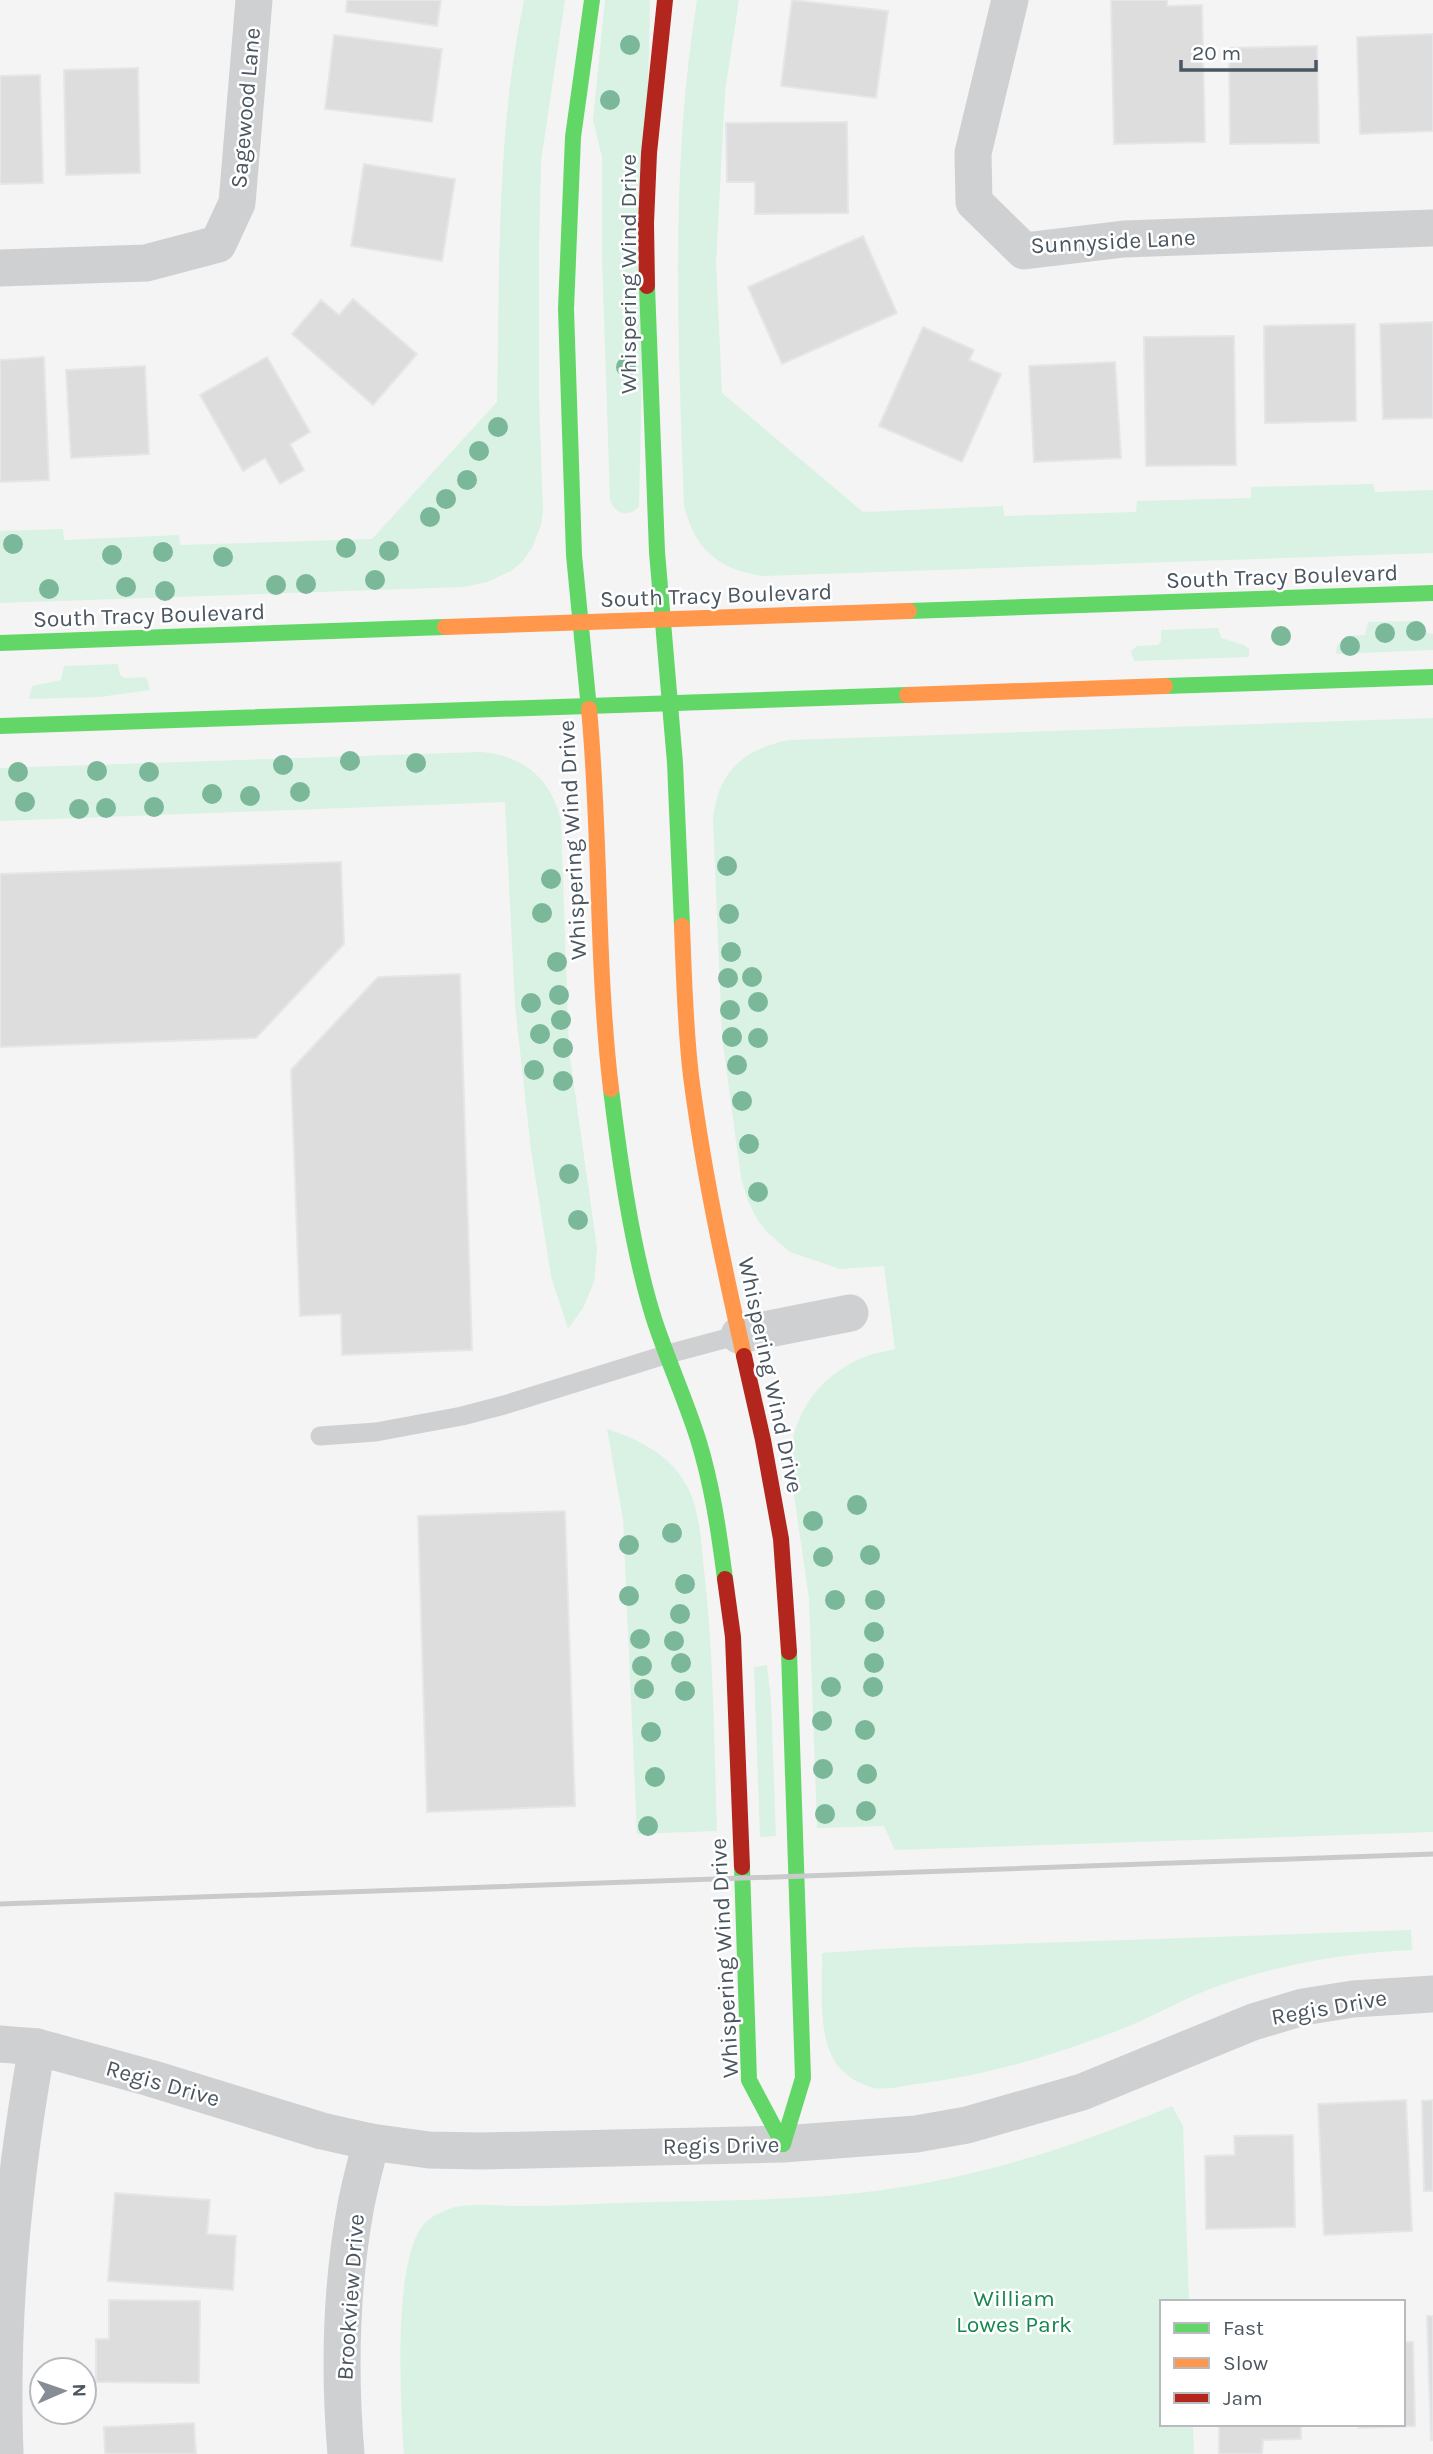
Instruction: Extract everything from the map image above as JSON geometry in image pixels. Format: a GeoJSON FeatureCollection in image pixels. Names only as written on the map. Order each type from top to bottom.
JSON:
{"type":"FeatureCollection","features":[{"type":"Feature","properties":{"kind":"street","name":"Sagewood Lane"},"geometry":{"type":"LineString","coordinates":[[0,268],[146,263],[218,244],[237,203],[254,0]]}},
{"type":"Feature","properties":{"kind":"street","name":"Whispering Wind Drive"},"geometry":{"type":"LineString","coordinates":[[592,0],[573,137],[566,322],[574,555],[594,766],[604,1029],[610,1091],[633,1232],[651,1308],[698,1440],[719,1530],[732,1624],[736,1691],[749,2080],[783,2144]]}},
{"type":"Feature","properties":{"kind":"street","name":"Whispering Wind Drive"},"geometry":{"type":"LineString","coordinates":[[664,0],[655,75],[646,223],[657,552],[675,763],[686,1025],[691,1076],[705,1170],[763,1440],[781,1539],[789,1650],[803,2078],[783,2144]]}},
{"type":"Feature","properties":{"kind":"street","name":"Sunnyside Lane"},"geometry":{"type":"LineString","coordinates":[[1010,0],[973,153],[974,202],[1024,251],[1124,239],[1433,228]]}},
{"type":"Feature","properties":{"kind":"street","name":"South Tracy Boulevard"},"geometry":{"type":"LineString","coordinates":[[0,643],[1433,593]]}},
{"type":"Feature","properties":{"kind":"street"},"geometry":{"type":"LineString","coordinates":[[0,726],[1433,677]]}},
{"type":"Feature","properties":{"kind":"street"},"geometry":{"type":"LineString","coordinates":[[740,1335],[850,1313]]}},
{"type":"Feature","properties":{"kind":"street","name":"Regis Drive"},"geometry":{"type":"LineString","coordinates":[[0,2044],[37,2047],[150,2078],[322,2131],[371,2142],[429,2150],[783,2144],[905,2136],[967,2125],[1082,2092],[1252,2022],[1303,2007],[1353,1999],[1433,1994]]}},
{"type":"Feature","properties":{"kind":"street"},"geometry":{"type":"LineString","coordinates":[[5,2454],[2,2359],[7,2278],[13,2203],[37,2047]]}},
{"type":"Feature","properties":{"kind":"street","name":"Brookview Drive"},"geometry":{"type":"LineString","coordinates":[[346,2454],[343,2346],[346,2282],[356,2203],[371,2142]]}},
{"type":"Feature","properties":{"kind":"lane"},"geometry":{"type":"LineString","coordinates":[[320,1436],[376,1432],[462,1416],[740,1335]]}},
{"type":"Feature","properties":{"kind":"green space"},"geometry":{"type":"Polygon","coordinates":[[[524,0],[565,0],[541,161],[539,398],[543,512],[532,548],[521,563],[511,571],[487,582],[463,587],[0,603],[0,531],[63,529],[64,540],[179,535],[180,545],[372,539],[497,402],[499,251],[504,151],[508,101],[524,0]]]}},
{"type":"Feature","properties":{"kind":"green space"},"geometry":{"type":"Polygon","coordinates":[[[605,0],[650,0],[639,507],[631,513],[618,511],[610,500],[602,256],[602,157],[593,120],[605,0]]]}},
{"type":"Feature","properties":{"kind":"green space"},"geometry":{"type":"Polygon","coordinates":[[[697,0],[739,0],[725,92],[716,263],[722,393],[863,512],[1003,506],[1004,516],[1136,512],[1137,501],[1251,498],[1251,487],[1373,484],[1375,492],[1433,490],[1433,553],[762,576],[733,568],[710,554],[694,534],[684,505],[678,315],[679,189],[688,63],[697,0]]]}},
{"type":"Feature","properties":{"kind":"green space"},"geometry":{"type":"Polygon","coordinates":[[[1420,621],[1428,633],[1433,634],[1433,650],[1336,654],[1337,646],[1346,636],[1365,635],[1368,622],[1420,621]]]}},
{"type":"Feature","properties":{"kind":"green space"},"geometry":{"type":"Polygon","coordinates":[[[1218,628],[1221,638],[1249,649],[1249,657],[1134,661],[1131,651],[1137,646],[1158,645],[1161,641],[1161,630],[1218,628]]]}},
{"type":"Feature","properties":{"kind":"green space"},"geometry":{"type":"Polygon","coordinates":[[[118,664],[124,677],[147,678],[150,690],[100,697],[29,699],[32,686],[61,680],[64,666],[118,664]]]}},
{"type":"Feature","properties":{"kind":"green space"},"geometry":{"type":"Polygon","coordinates":[[[1433,718],[1433,1832],[895,1850],[884,1826],[817,1828],[809,1599],[791,1474],[794,1436],[807,1404],[831,1377],[864,1357],[895,1349],[884,1266],[840,1269],[790,1252],[758,1221],[741,1178],[722,1037],[713,819],[716,802],[727,775],[746,756],[789,740],[1433,718]]]}},
{"type":"Feature","properties":{"kind":"green space"},"geometry":{"type":"Polygon","coordinates":[[[481,752],[510,758],[534,772],[551,793],[561,821],[569,1050],[597,1248],[594,1282],[583,1308],[568,1329],[551,1276],[531,1150],[515,1005],[505,802],[0,821],[0,768],[481,752]]]}},
{"type":"Feature","properties":{"kind":"green space"},"geometry":{"type":"Polygon","coordinates":[[[607,1429],[642,1443],[672,1465],[687,1486],[695,1506],[701,1538],[710,1635],[717,1831],[637,1834],[623,1519],[607,1429]]]}},
{"type":"Feature","properties":{"kind":"green space"},"geometry":{"type":"Polygon","coordinates":[[[767,1665],[771,1700],[776,1836],[760,1837],[754,1667],[767,1665]]]}},
{"type":"Feature","properties":{"kind":"green space"},"geometry":{"type":"Polygon","coordinates":[[[1411,1930],[1412,1950],[1317,1960],[1270,1970],[1199,1993],[1127,2027],[1076,2046],[997,2069],[944,2080],[887,2088],[867,2086],[857,2082],[836,2063],[825,2035],[822,1953],[1411,1930]]]}},
{"type":"Feature","properties":{"kind":"green space","name":"William Lowes Park"},"geometry":{"type":"Polygon","coordinates":[[[1172,2106],[1183,2126],[1189,2300],[1160,2300],[1160,2426],[1193,2426],[1194,2454],[404,2454],[400,2368],[403,2296],[408,2264],[416,2238],[427,2221],[444,2211],[472,2205],[536,2206],[754,2200],[856,2193],[926,2183],[998,2167],[1103,2133],[1172,2106]]]}},
{"type":"Feature","properties":{"kind":"building"},"geometry":{"type":"Polygon","coordinates":[[[347,0],[441,0],[437,26],[346,12],[347,0]]]}},
{"type":"Feature","properties":{"kind":"building"},"geometry":{"type":"Polygon","coordinates":[[[792,0],[888,11],[876,98],[781,86],[792,0]]]}},
{"type":"Feature","properties":{"kind":"building"},"geometry":{"type":"Polygon","coordinates":[[[1111,0],[1167,0],[1167,6],[1202,5],[1205,142],[1114,144],[1111,0]]]}},
{"type":"Feature","properties":{"kind":"building"},"geometry":{"type":"Polygon","coordinates":[[[1433,34],[1433,131],[1360,134],[1357,37],[1433,34]]]}},
{"type":"Feature","properties":{"kind":"building"},"geometry":{"type":"Polygon","coordinates":[[[334,35],[442,49],[432,122],[325,109],[334,35]]]}},
{"type":"Feature","properties":{"kind":"building"},"geometry":{"type":"Polygon","coordinates":[[[1317,46],[1319,143],[1230,144],[1229,48],[1317,46]]]}},
{"type":"Feature","properties":{"kind":"building"},"geometry":{"type":"Polygon","coordinates":[[[138,68],[140,173],[66,175],[64,70],[138,68]]]}},
{"type":"Feature","properties":{"kind":"building"},"geometry":{"type":"Polygon","coordinates":[[[40,75],[43,183],[0,184],[0,76],[40,75]]]}},
{"type":"Feature","properties":{"kind":"building"},"geometry":{"type":"Polygon","coordinates":[[[847,122],[848,213],[755,214],[755,182],[727,182],[726,123],[847,122]]]}},
{"type":"Feature","properties":{"kind":"building"},"geometry":{"type":"Polygon","coordinates":[[[364,164],[455,179],[442,261],[351,246],[364,164]]]}},
{"type":"Feature","properties":{"kind":"building"},"geometry":{"type":"Polygon","coordinates":[[[863,236],[897,313],[782,364],[748,287],[863,236]]]}},
{"type":"Feature","properties":{"kind":"building"},"geometry":{"type":"Polygon","coordinates":[[[353,299],[417,354],[373,405],[292,334],[321,300],[339,315],[353,299]]]}},
{"type":"Feature","properties":{"kind":"building"},"geometry":{"type":"Polygon","coordinates":[[[1433,322],[1433,418],[1383,419],[1380,324],[1433,322]]]}},
{"type":"Feature","properties":{"kind":"building"},"geometry":{"type":"Polygon","coordinates":[[[1355,324],[1356,421],[1265,423],[1264,326],[1355,324]]]}},
{"type":"Feature","properties":{"kind":"building"},"geometry":{"type":"Polygon","coordinates":[[[923,327],[974,350],[969,360],[1001,374],[962,462],[879,426],[923,327]]]}},
{"type":"Feature","properties":{"kind":"building"},"geometry":{"type":"Polygon","coordinates":[[[1234,336],[1236,465],[1146,466],[1144,337],[1234,336]]]}},
{"type":"Feature","properties":{"kind":"building"},"geometry":{"type":"Polygon","coordinates":[[[44,357],[49,480],[0,482],[0,360],[44,357]]]}},
{"type":"Feature","properties":{"kind":"building"},"geometry":{"type":"Polygon","coordinates":[[[267,357],[310,432],[290,444],[304,470],[280,484],[265,458],[243,471],[200,395],[267,357]]]}},
{"type":"Feature","properties":{"kind":"building"},"geometry":{"type":"Polygon","coordinates":[[[1115,362],[1121,458],[1034,462],[1029,366],[1115,362]]]}},
{"type":"Feature","properties":{"kind":"building"},"geometry":{"type":"Polygon","coordinates":[[[145,366],[149,454],[71,458],[66,370],[145,366]]]}},
{"type":"Feature","properties":{"kind":"building"},"geometry":{"type":"Polygon","coordinates":[[[341,862],[344,944],[256,1038],[0,1047],[0,874],[341,862]]]}},
{"type":"Feature","properties":{"kind":"building"},"geometry":{"type":"Polygon","coordinates":[[[460,974],[472,1350],[342,1355],[341,1314],[300,1316],[291,1070],[378,977],[460,974]]]}},
{"type":"Feature","properties":{"kind":"building"},"geometry":{"type":"Polygon","coordinates":[[[565,1511],[575,1806],[427,1812],[418,1516],[565,1511]]]}},
{"type":"Feature","properties":{"kind":"building"},"geometry":{"type":"Polygon","coordinates":[[[1406,2100],[1412,2231],[1324,2235],[1318,2104],[1406,2100]]]}},
{"type":"Feature","properties":{"kind":"building"},"geometry":{"type":"Polygon","coordinates":[[[1433,2100],[1433,2191],[1424,2191],[1422,2101],[1433,2100]]]}},
{"type":"Feature","properties":{"kind":"building"},"geometry":{"type":"Polygon","coordinates":[[[1293,2135],[1295,2227],[1206,2229],[1205,2156],[1235,2155],[1234,2136],[1293,2135]]]}},
{"type":"Feature","properties":{"kind":"building"},"geometry":{"type":"Polygon","coordinates":[[[115,2193],[210,2200],[207,2234],[236,2236],[233,2290],[108,2281],[115,2193]]]}},
{"type":"Feature","properties":{"kind":"building"},"geometry":{"type":"Polygon","coordinates":[[[109,2300],[200,2301],[199,2383],[98,2382],[96,2339],[109,2339],[109,2300]]]}},
{"type":"Feature","properties":{"kind":"building"},"geometry":{"type":"Polygon","coordinates":[[[1427,2316],[1433,2316],[1433,2440],[1431,2440],[1427,2316]]]}},
{"type":"Feature","properties":{"kind":"building"},"geometry":{"type":"Polygon","coordinates":[[[1405,2342],[1413,2342],[1415,2426],[1359,2428],[1405,2426],[1405,2342]]]}},
{"type":"Feature","properties":{"kind":"building"},"geometry":{"type":"Polygon","coordinates":[[[194,2423],[196,2454],[105,2454],[104,2427],[194,2423]]]}},
{"type":"Feature","properties":{"kind":"building"},"geometry":{"type":"Polygon","coordinates":[[[1219,2426],[1301,2426],[1301,2439],[1263,2440],[1262,2454],[1219,2454],[1219,2426]]]}},
{"type":"Feature","properties":{"kind":"railway"},"geometry":{"type":"LineString","coordinates":[[0,1904],[1433,1854]]}},
{"type":"Feature","properties":{"kind":"traffic: fast"},"geometry":{"type":"LineString","coordinates":[[589,709],[574,555],[566,309],[573,137],[592,0]]}},
{"type":"Feature","properties":{"kind":"traffic: fast"},"geometry":{"type":"LineString","coordinates":[[647,286],[657,552],[675,763],[682,926]]}},
{"type":"Feature","properties":{"kind":"traffic: fast"},"geometry":{"type":"LineString","coordinates":[[909,611],[1433,593]]}},
{"type":"Feature","properties":{"kind":"traffic: fast"},"geometry":{"type":"LineString","coordinates":[[0,643],[445,627]]}},
{"type":"Feature","properties":{"kind":"traffic: fast"},"geometry":{"type":"LineString","coordinates":[[1165,686],[1433,677]]}},
{"type":"Feature","properties":{"kind":"traffic: fast"},"geometry":{"type":"LineString","coordinates":[[0,726],[907,695]]}},
{"type":"Feature","properties":{"kind":"traffic: fast"},"geometry":{"type":"LineString","coordinates":[[611,1089],[639,1264],[654,1319],[703,1456],[725,1579]]}},
{"type":"Feature","properties":{"kind":"traffic: fast"},"geometry":{"type":"LineString","coordinates":[[783,2144],[803,2078],[789,1652]]}},
{"type":"Feature","properties":{"kind":"traffic: fast"},"geometry":{"type":"LineString","coordinates":[[742,1867],[749,2080],[783,2144]]}},
{"type":"Feature","properties":{"kind":"traffic: slow"},"geometry":{"type":"LineString","coordinates":[[445,627],[909,611]]}},
{"type":"Feature","properties":{"kind":"traffic: slow"},"geometry":{"type":"LineString","coordinates":[[907,695],[1165,686]]}},
{"type":"Feature","properties":{"kind":"traffic: slow"},"geometry":{"type":"LineString","coordinates":[[589,709],[603,994],[611,1089]]}},
{"type":"Feature","properties":{"kind":"traffic: slow"},"geometry":{"type":"LineString","coordinates":[[682,926],[687,1038],[701,1146],[744,1356]]}},
{"type":"Feature","properties":{"kind":"traffic: jam"},"geometry":{"type":"LineString","coordinates":[[647,286],[649,153],[665,0]]}},
{"type":"Feature","properties":{"kind":"traffic: jam"},"geometry":{"type":"LineString","coordinates":[[744,1356],[781,1539],[789,1652]]}},
{"type":"Feature","properties":{"kind":"traffic: jam"},"geometry":{"type":"LineString","coordinates":[[725,1579],[733,1637],[742,1867]]}}]}
